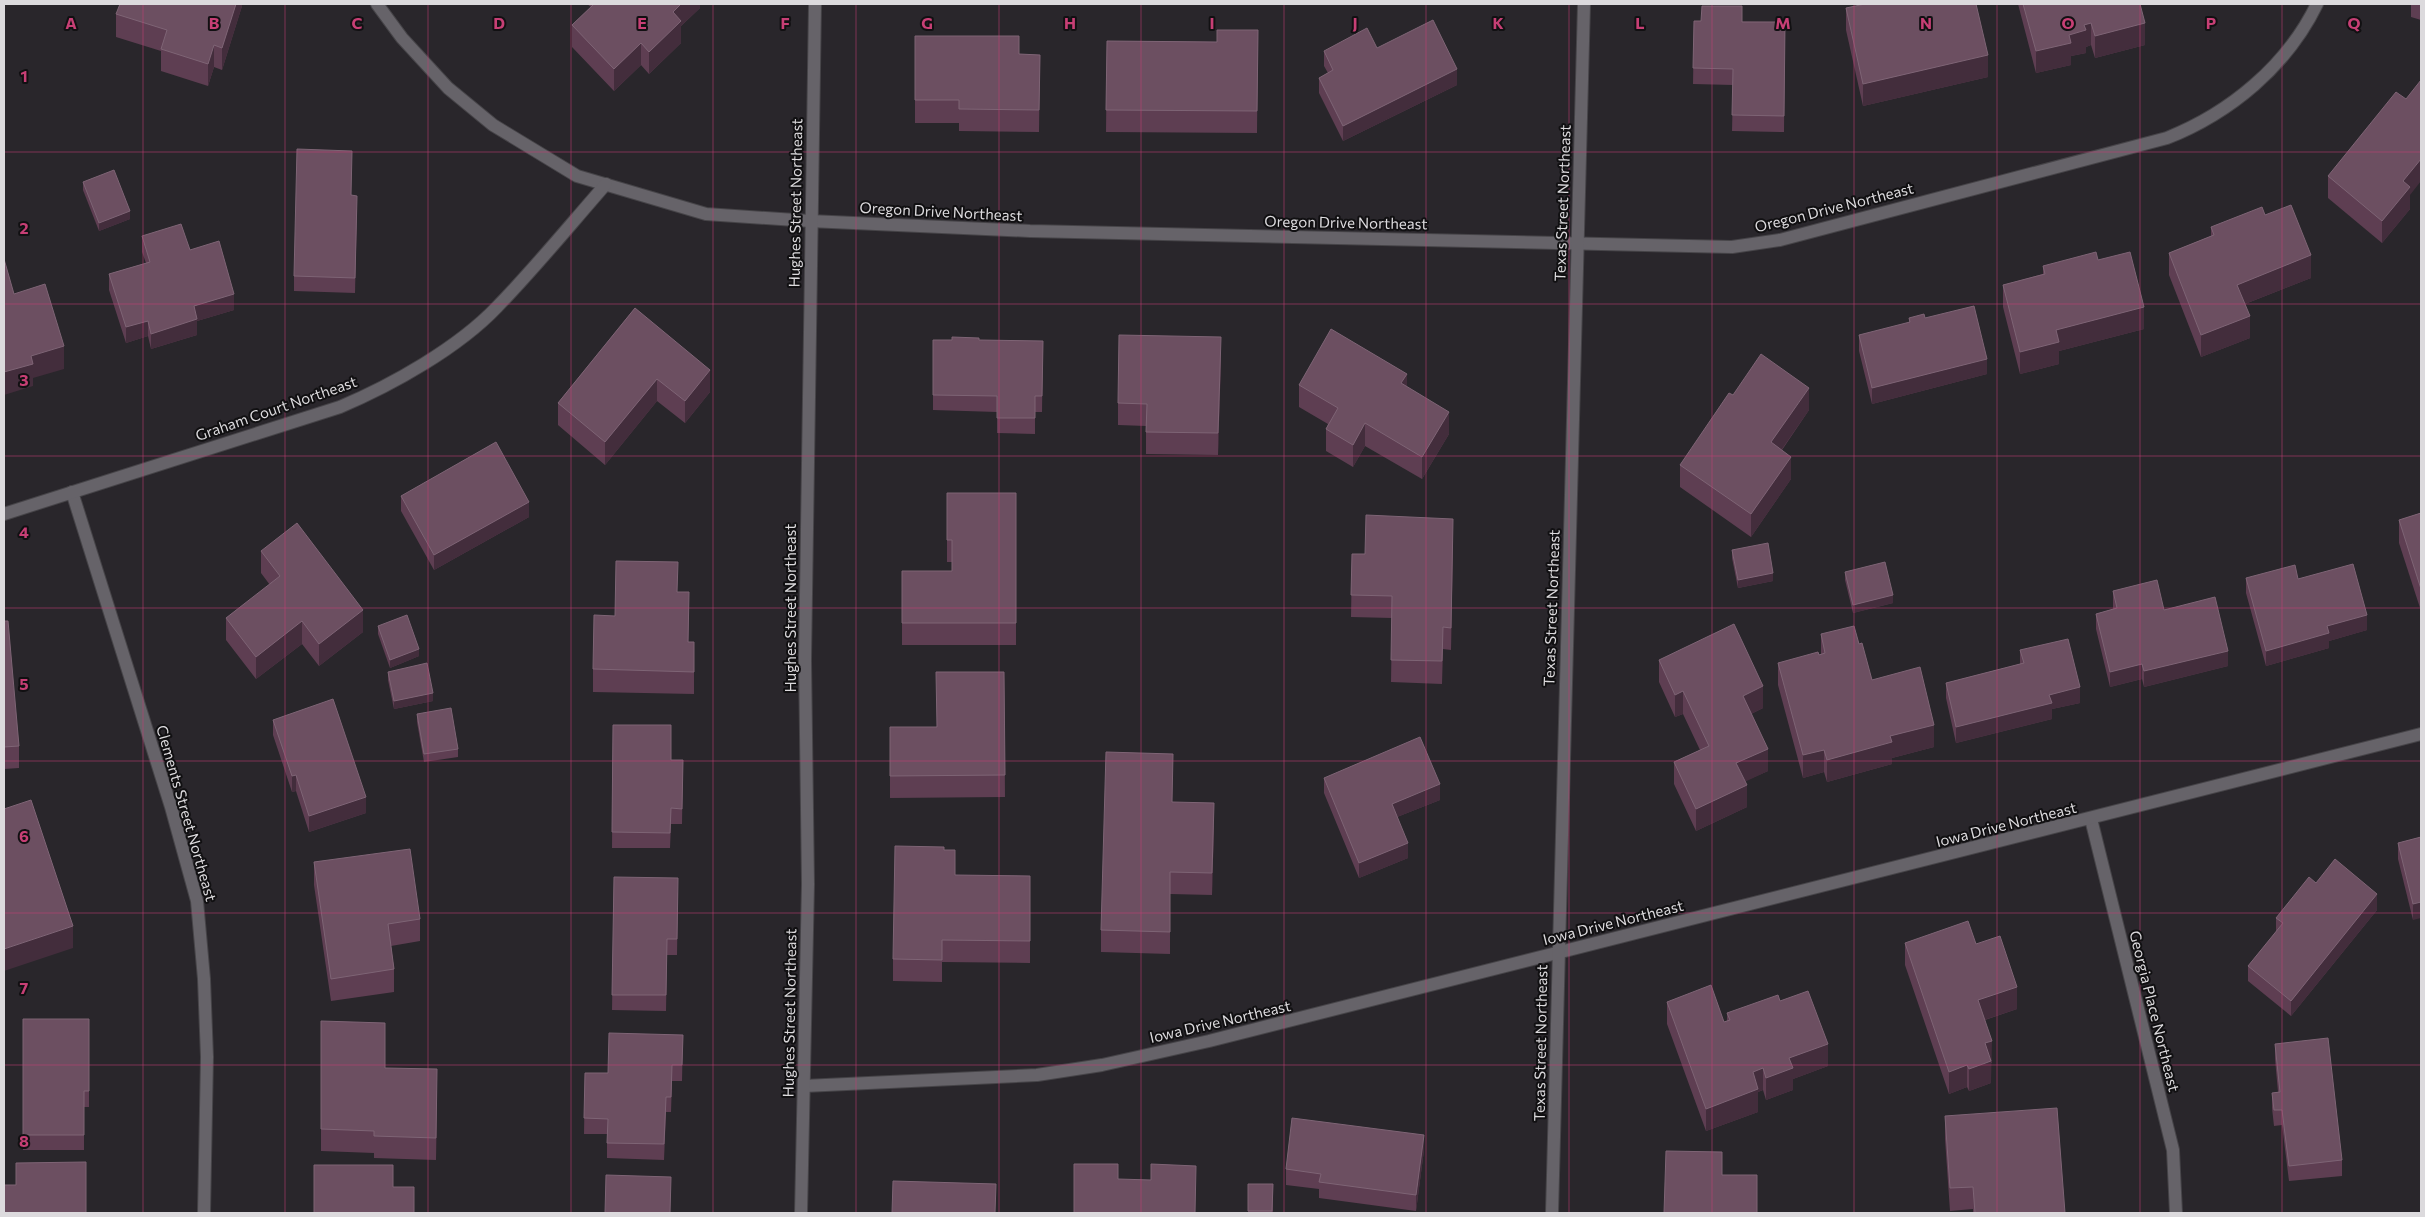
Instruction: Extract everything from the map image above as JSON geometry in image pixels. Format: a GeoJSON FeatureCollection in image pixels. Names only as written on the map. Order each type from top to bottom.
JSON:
{"type":"FeatureCollection","features":[{"type":"Feature","properties":{"kind":"street","name":"Oregon Drive Northeast"},"geometry":{"type":"LineString","coordinates":[[377,4],[402,38],[448,88],[493,125],[577,176],[706,214],[810,221],[1030,231],[1732,247],[1780,240],[2167,138],[2194,128],[2243,96],[2270,70],[2310,18],[2317,4]]}},
{"type":"Feature","properties":{"kind":"street","name":"Hughes Street Northeast"},"geometry":{"type":"LineString","coordinates":[[801,1213],[808,884],[805,660],[810,221],[815,4]]}},
{"type":"Feature","properties":{"kind":"street","name":"Texas Street Northeast"},"geometry":{"type":"LineString","coordinates":[[1552,1213],[1584,4]]}},
{"type":"Feature","properties":{"kind":"street","name":"Graham Court Northeast"},"geometry":{"type":"LineString","coordinates":[[4,514],[340,407],[376,391],[451,345],[496,308],[606,184]]}},
{"type":"Feature","properties":{"kind":"street","name":"Clements Street Northeast"},"geometry":{"type":"LineString","coordinates":[[72,492],[171,807],[197,901],[204,979],[207,1057],[204,1213]]}},
{"type":"Feature","properties":{"kind":"street","name":"Iowa Drive Northeast"},"geometry":{"type":"LineString","coordinates":[[804,1086],[1037,1075],[1102,1065],[1208,1042],[2421,734]]}},
{"type":"Feature","properties":{"kind":"street","name":"Georgia Place Northeast"},"geometry":{"type":"LineString","coordinates":[[2091,819],[2173,1150],[2176,1213]]}},
{"type":"Feature","properties":{"kind":"building"},"geometry":{"type":"Polygon","coordinates":[[[120,4],[236,4],[222,48],[214,45],[208,64],[161,49],[167,30],[116,14],[120,4]]]}},
{"type":"Feature","properties":{"kind":"building"},"geometry":{"type":"Polygon","coordinates":[[[594,4],[681,4],[673,12],[681,21],[649,52],[641,43],[614,69],[572,25],[594,4]]]}},
{"type":"Feature","properties":{"kind":"building"},"geometry":{"type":"Polygon","coordinates":[[[1865,4],[1976,4],[1988,55],[1863,84],[1846,8],[1865,4]]]}},
{"type":"Feature","properties":{"kind":"building"},"geometry":{"type":"Polygon","coordinates":[[[2023,4],[2140,4],[2145,23],[2095,36],[2091,23],[2084,25],[2086,30],[2069,35],[2071,43],[2036,51],[2023,4]]]}},
{"type":"Feature","properties":{"kind":"building"},"geometry":{"type":"Polygon","coordinates":[[[1702,6],[1742,6],[1742,22],[1785,22],[1784,116],[1732,115],[1733,69],[1693,68],[1694,21],[1701,21],[1702,6]]]}},
{"type":"Feature","properties":{"kind":"building"},"geometry":{"type":"Polygon","coordinates":[[[1433,20],[1457,69],[1343,126],[1319,78],[1333,70],[1324,51],[1367,28],[1377,48],[1433,20]]]}},
{"type":"Feature","properties":{"kind":"building"},"geometry":{"type":"Polygon","coordinates":[[[1217,30],[1258,30],[1257,111],[1106,110],[1107,41],[1217,42],[1217,30]]]}},
{"type":"Feature","properties":{"kind":"building"},"geometry":{"type":"Polygon","coordinates":[[[915,36],[1019,36],[1019,54],[1040,55],[1039,110],[959,109],[959,100],[915,100],[915,36]]]}},
{"type":"Feature","properties":{"kind":"building"},"geometry":{"type":"Polygon","coordinates":[[[2421,80],[2421,159],[2403,181],[2410,187],[2382,221],[2328,176],[2396,92],[2406,99],[2421,80]]]}},
{"type":"Feature","properties":{"kind":"building"},"geometry":{"type":"Polygon","coordinates":[[[297,149],[352,151],[351,195],[357,196],[355,278],[294,276],[297,149]]]}},
{"type":"Feature","properties":{"kind":"building"},"geometry":{"type":"Polygon","coordinates":[[[114,170],[130,211],[99,223],[83,182],[114,170]]]}},
{"type":"Feature","properties":{"kind":"building"},"geometry":{"type":"Polygon","coordinates":[[[2291,205],[2311,255],[2237,285],[2250,316],[2201,335],[2169,253],[2214,235],[2211,227],[2262,207],[2265,215],[2291,205]]]}},
{"type":"Feature","properties":{"kind":"building"},"geometry":{"type":"Polygon","coordinates":[[[181,224],[190,250],[219,241],[234,294],[194,306],[197,319],[151,334],[148,321],[126,327],[109,274],[150,262],[142,236],[181,224]]]}},
{"type":"Feature","properties":{"kind":"building"},"geometry":{"type":"Polygon","coordinates":[[[2096,252],[2098,260],[2130,252],[2144,307],[2056,330],[2059,342],[2020,352],[2003,285],[2045,274],[2043,266],[2096,252]]]}},
{"type":"Feature","properties":{"kind":"building"},"geometry":{"type":"Polygon","coordinates":[[[4,259],[14,294],[45,284],[64,346],[31,356],[33,364],[4,372],[4,259]]]}},
{"type":"Feature","properties":{"kind":"building"},"geometry":{"type":"Polygon","coordinates":[[[1974,306],[1987,359],[1872,388],[1859,335],[1910,322],[1909,318],[1924,314],[1925,318],[1974,306]]]}},
{"type":"Feature","properties":{"kind":"building"},"geometry":{"type":"Polygon","coordinates":[[[635,308],[710,370],[685,401],[657,379],[605,442],[558,403],[635,308]]]}},
{"type":"Feature","properties":{"kind":"building"},"geometry":{"type":"Polygon","coordinates":[[[1331,329],[1407,374],[1401,383],[1449,412],[1422,457],[1365,423],[1353,445],[1326,429],[1338,408],[1299,385],[1331,329]]]}},
{"type":"Feature","properties":{"kind":"building"},"geometry":{"type":"Polygon","coordinates":[[[1119,335],[1221,337],[1218,433],[1146,432],[1147,404],[1118,403],[1119,335]]]}},
{"type":"Feature","properties":{"kind":"building"},"geometry":{"type":"Polygon","coordinates":[[[952,337],[979,338],[979,340],[1043,341],[1042,396],[1035,396],[1035,418],[997,418],[997,396],[933,395],[933,340],[952,340],[952,337]]]}},
{"type":"Feature","properties":{"kind":"building"},"geometry":{"type":"Polygon","coordinates":[[[1761,354],[1809,388],[1771,442],[1791,457],[1751,514],[1680,465],[1729,393],[1733,395],[1761,354]]]}},
{"type":"Feature","properties":{"kind":"building"},"geometry":{"type":"Polygon","coordinates":[[[496,442],[529,502],[434,555],[401,496],[496,442]]]}},
{"type":"Feature","properties":{"kind":"building"},"geometry":{"type":"Polygon","coordinates":[[[947,493],[1016,493],[1016,623],[902,623],[902,571],[952,571],[952,540],[947,540],[947,493]]]}},
{"type":"Feature","properties":{"kind":"building"},"geometry":{"type":"Polygon","coordinates":[[[2421,513],[2421,589],[2399,520],[2421,513]]]}},
{"type":"Feature","properties":{"kind":"building"},"geometry":{"type":"Polygon","coordinates":[[[1366,515],[1453,519],[1451,628],[1443,627],[1442,661],[1391,660],[1392,596],[1351,595],[1352,554],[1365,554],[1366,515]]]}},
{"type":"Feature","properties":{"kind":"building"},"geometry":{"type":"Polygon","coordinates":[[[297,523],[363,610],[319,644],[302,621],[256,657],[226,618],[280,576],[261,551],[297,523]]]}},
{"type":"Feature","properties":{"kind":"building"},"geometry":{"type":"Polygon","coordinates":[[[1768,543],[1773,573],[1738,580],[1732,550],[1768,543]]]}},
{"type":"Feature","properties":{"kind":"building"},"geometry":{"type":"Polygon","coordinates":[[[616,561],[678,562],[677,592],[689,592],[688,642],[694,642],[694,672],[593,669],[594,615],[615,616],[616,561]]]}},
{"type":"Feature","properties":{"kind":"building"},"geometry":{"type":"Polygon","coordinates":[[[1885,562],[1893,595],[1853,605],[1845,572],[1885,562]]]}},
{"type":"Feature","properties":{"kind":"building"},"geometry":{"type":"Polygon","coordinates":[[[2353,564],[2367,615],[2327,626],[2329,633],[2266,651],[2246,578],[2295,565],[2298,579],[2353,564]]]}},
{"type":"Feature","properties":{"kind":"building"},"geometry":{"type":"Polygon","coordinates":[[[2157,580],[2164,610],[2215,597],[2228,651],[2144,671],[2142,664],[2110,672],[2096,614],[2117,608],[2113,591],[2157,580]]]}},
{"type":"Feature","properties":{"kind":"building"},"geometry":{"type":"Polygon","coordinates":[[[407,615],[419,649],[390,660],[378,626],[407,615]]]}},
{"type":"Feature","properties":{"kind":"building"},"geometry":{"type":"Polygon","coordinates":[[[4,621],[8,621],[19,746],[4,747],[4,621]]]}},
{"type":"Feature","properties":{"kind":"building"},"geometry":{"type":"Polygon","coordinates":[[[1734,624],[1763,686],[1743,696],[1768,749],[1736,763],[1747,785],[1696,809],[1674,762],[1709,746],[1683,691],[1675,695],[1659,660],[1734,624]]]}},
{"type":"Feature","properties":{"kind":"building"},"geometry":{"type":"Polygon","coordinates":[[[1854,626],[1859,644],[1862,643],[1872,680],[1920,667],[1934,725],[1890,736],[1892,742],[1827,760],[1824,750],[1803,755],[1778,663],[1818,652],[1819,655],[1825,653],[1821,634],[1854,626]]]}},
{"type":"Feature","properties":{"kind":"building"},"geometry":{"type":"Polygon","coordinates":[[[2068,639],[2080,687],[2049,695],[2052,703],[1956,727],[1946,683],[2024,663],[2020,650],[2068,639]]]}},
{"type":"Feature","properties":{"kind":"building"},"geometry":{"type":"Polygon","coordinates":[[[427,663],[433,693],[394,701],[388,672],[427,663]]]}},
{"type":"Feature","properties":{"kind":"building"},"geometry":{"type":"Polygon","coordinates":[[[936,672],[1004,672],[1005,775],[890,776],[890,727],[937,727],[936,672]]]}},
{"type":"Feature","properties":{"kind":"building"},"geometry":{"type":"Polygon","coordinates":[[[333,699],[366,797],[309,816],[296,775],[292,776],[273,720],[333,699]]]}},
{"type":"Feature","properties":{"kind":"building"},"geometry":{"type":"Polygon","coordinates":[[[451,708],[458,749],[424,754],[417,714],[451,708]]]}},
{"type":"Feature","properties":{"kind":"building"},"geometry":{"type":"Polygon","coordinates":[[[613,725],[671,725],[671,760],[683,760],[682,809],[671,808],[670,833],[612,832],[613,725]]]}},
{"type":"Feature","properties":{"kind":"building"},"geometry":{"type":"Polygon","coordinates":[[[1420,737],[1440,784],[1392,804],[1408,843],[1359,863],[1324,778],[1420,737]]]}},
{"type":"Feature","properties":{"kind":"building"},"geometry":{"type":"Polygon","coordinates":[[[1106,752],[1173,754],[1172,802],[1214,803],[1212,873],[1170,872],[1170,932],[1101,930],[1106,752]]]}},
{"type":"Feature","properties":{"kind":"building"},"geometry":{"type":"Polygon","coordinates":[[[31,800],[73,926],[4,949],[4,809],[31,800]]]}},
{"type":"Feature","properties":{"kind":"building"},"geometry":{"type":"Polygon","coordinates":[[[2421,837],[2421,902],[2413,904],[2398,843],[2421,837]]]}},
{"type":"Feature","properties":{"kind":"building"},"geometry":{"type":"Polygon","coordinates":[[[895,846],[944,847],[944,850],[955,850],[955,875],[1030,876],[1030,941],[942,940],[942,960],[893,959],[895,846]]]}},
{"type":"Feature","properties":{"kind":"building"},"geometry":{"type":"Polygon","coordinates":[[[410,849],[420,919],[388,924],[394,969],[331,979],[314,862],[410,849]]]}},
{"type":"Feature","properties":{"kind":"building"},"geometry":{"type":"Polygon","coordinates":[[[2335,859],[2377,894],[2291,1001],[2248,966],[2283,923],[2276,918],[2309,877],[2316,883],[2335,859]]]}},
{"type":"Feature","properties":{"kind":"building"},"geometry":{"type":"Polygon","coordinates":[[[614,877],[678,878],[677,939],[667,939],[666,995],[612,995],[614,877]]]}},
{"type":"Feature","properties":{"kind":"building"},"geometry":{"type":"Polygon","coordinates":[[[1968,921],[1976,944],[2000,936],[2017,987],[1978,1000],[1992,1041],[1985,1043],[1991,1061],[1969,1069],[1967,1065],[1949,1072],[1905,943],[1968,921]]]}},
{"type":"Feature","properties":{"kind":"building"},"geometry":{"type":"Polygon","coordinates":[[[1711,985],[1724,1022],[1730,1020],[1727,1013],[1778,995],[1780,1001],[1808,991],[1828,1044],[1789,1058],[1793,1068],[1766,1078],[1763,1068],[1753,1072],[1758,1089],[1706,1109],[1667,1002],[1711,985]]]}},
{"type":"Feature","properties":{"kind":"building"},"geometry":{"type":"Polygon","coordinates":[[[23,1019],[89,1019],[89,1091],[84,1091],[84,1135],[23,1135],[23,1019]]]}},
{"type":"Feature","properties":{"kind":"building"},"geometry":{"type":"Polygon","coordinates":[[[321,1021],[385,1023],[385,1068],[437,1069],[436,1138],[374,1136],[374,1131],[321,1129],[321,1021]]]}},
{"type":"Feature","properties":{"kind":"building"},"geometry":{"type":"Polygon","coordinates":[[[609,1033],[683,1035],[682,1065],[672,1065],[671,1097],[666,1097],[664,1144],[607,1143],[608,1119],[584,1118],[585,1073],[608,1073],[609,1033]]]}},
{"type":"Feature","properties":{"kind":"building"},"geometry":{"type":"Polygon","coordinates":[[[2328,1038],[2342,1160],[2289,1166],[2282,1110],[2274,1110],[2272,1093],[2280,1092],[2275,1044],[2328,1038]]]}},
{"type":"Feature","properties":{"kind":"building"},"geometry":{"type":"Polygon","coordinates":[[[2057,1108],[2065,1213],[1975,1213],[1973,1187],[1950,1188],[1945,1116],[2057,1108]]]}},
{"type":"Feature","properties":{"kind":"building"},"geometry":{"type":"Polygon","coordinates":[[[1292,1118],[1424,1135],[1416,1195],[1319,1182],[1321,1174],[1286,1169],[1292,1118]]]}},
{"type":"Feature","properties":{"kind":"building"},"geometry":{"type":"Polygon","coordinates":[[[1666,1151],[1722,1152],[1722,1175],[1757,1175],[1757,1213],[1664,1213],[1666,1151]]]}},
{"type":"Feature","properties":{"kind":"building"},"geometry":{"type":"Polygon","coordinates":[[[86,1162],[86,1213],[4,1213],[4,1185],[16,1185],[16,1163],[86,1162]]]}},
{"type":"Feature","properties":{"kind":"building"},"geometry":{"type":"Polygon","coordinates":[[[1074,1164],[1118,1164],[1118,1179],[1151,1180],[1151,1164],[1196,1166],[1195,1213],[1074,1213],[1074,1164]]]}},
{"type":"Feature","properties":{"kind":"building"},"geometry":{"type":"Polygon","coordinates":[[[314,1165],[393,1165],[393,1187],[414,1187],[414,1213],[314,1213],[314,1165]]]}},
{"type":"Feature","properties":{"kind":"building"},"geometry":{"type":"Polygon","coordinates":[[[606,1175],[671,1177],[670,1213],[605,1213],[606,1175]]]}},
{"type":"Feature","properties":{"kind":"building"},"geometry":{"type":"Polygon","coordinates":[[[893,1181],[996,1184],[995,1213],[892,1213],[893,1181]]]}},
{"type":"Feature","properties":{"kind":"building"},"geometry":{"type":"Polygon","coordinates":[[[1248,1184],[1273,1184],[1272,1211],[1248,1211],[1248,1184]]]}}]}
